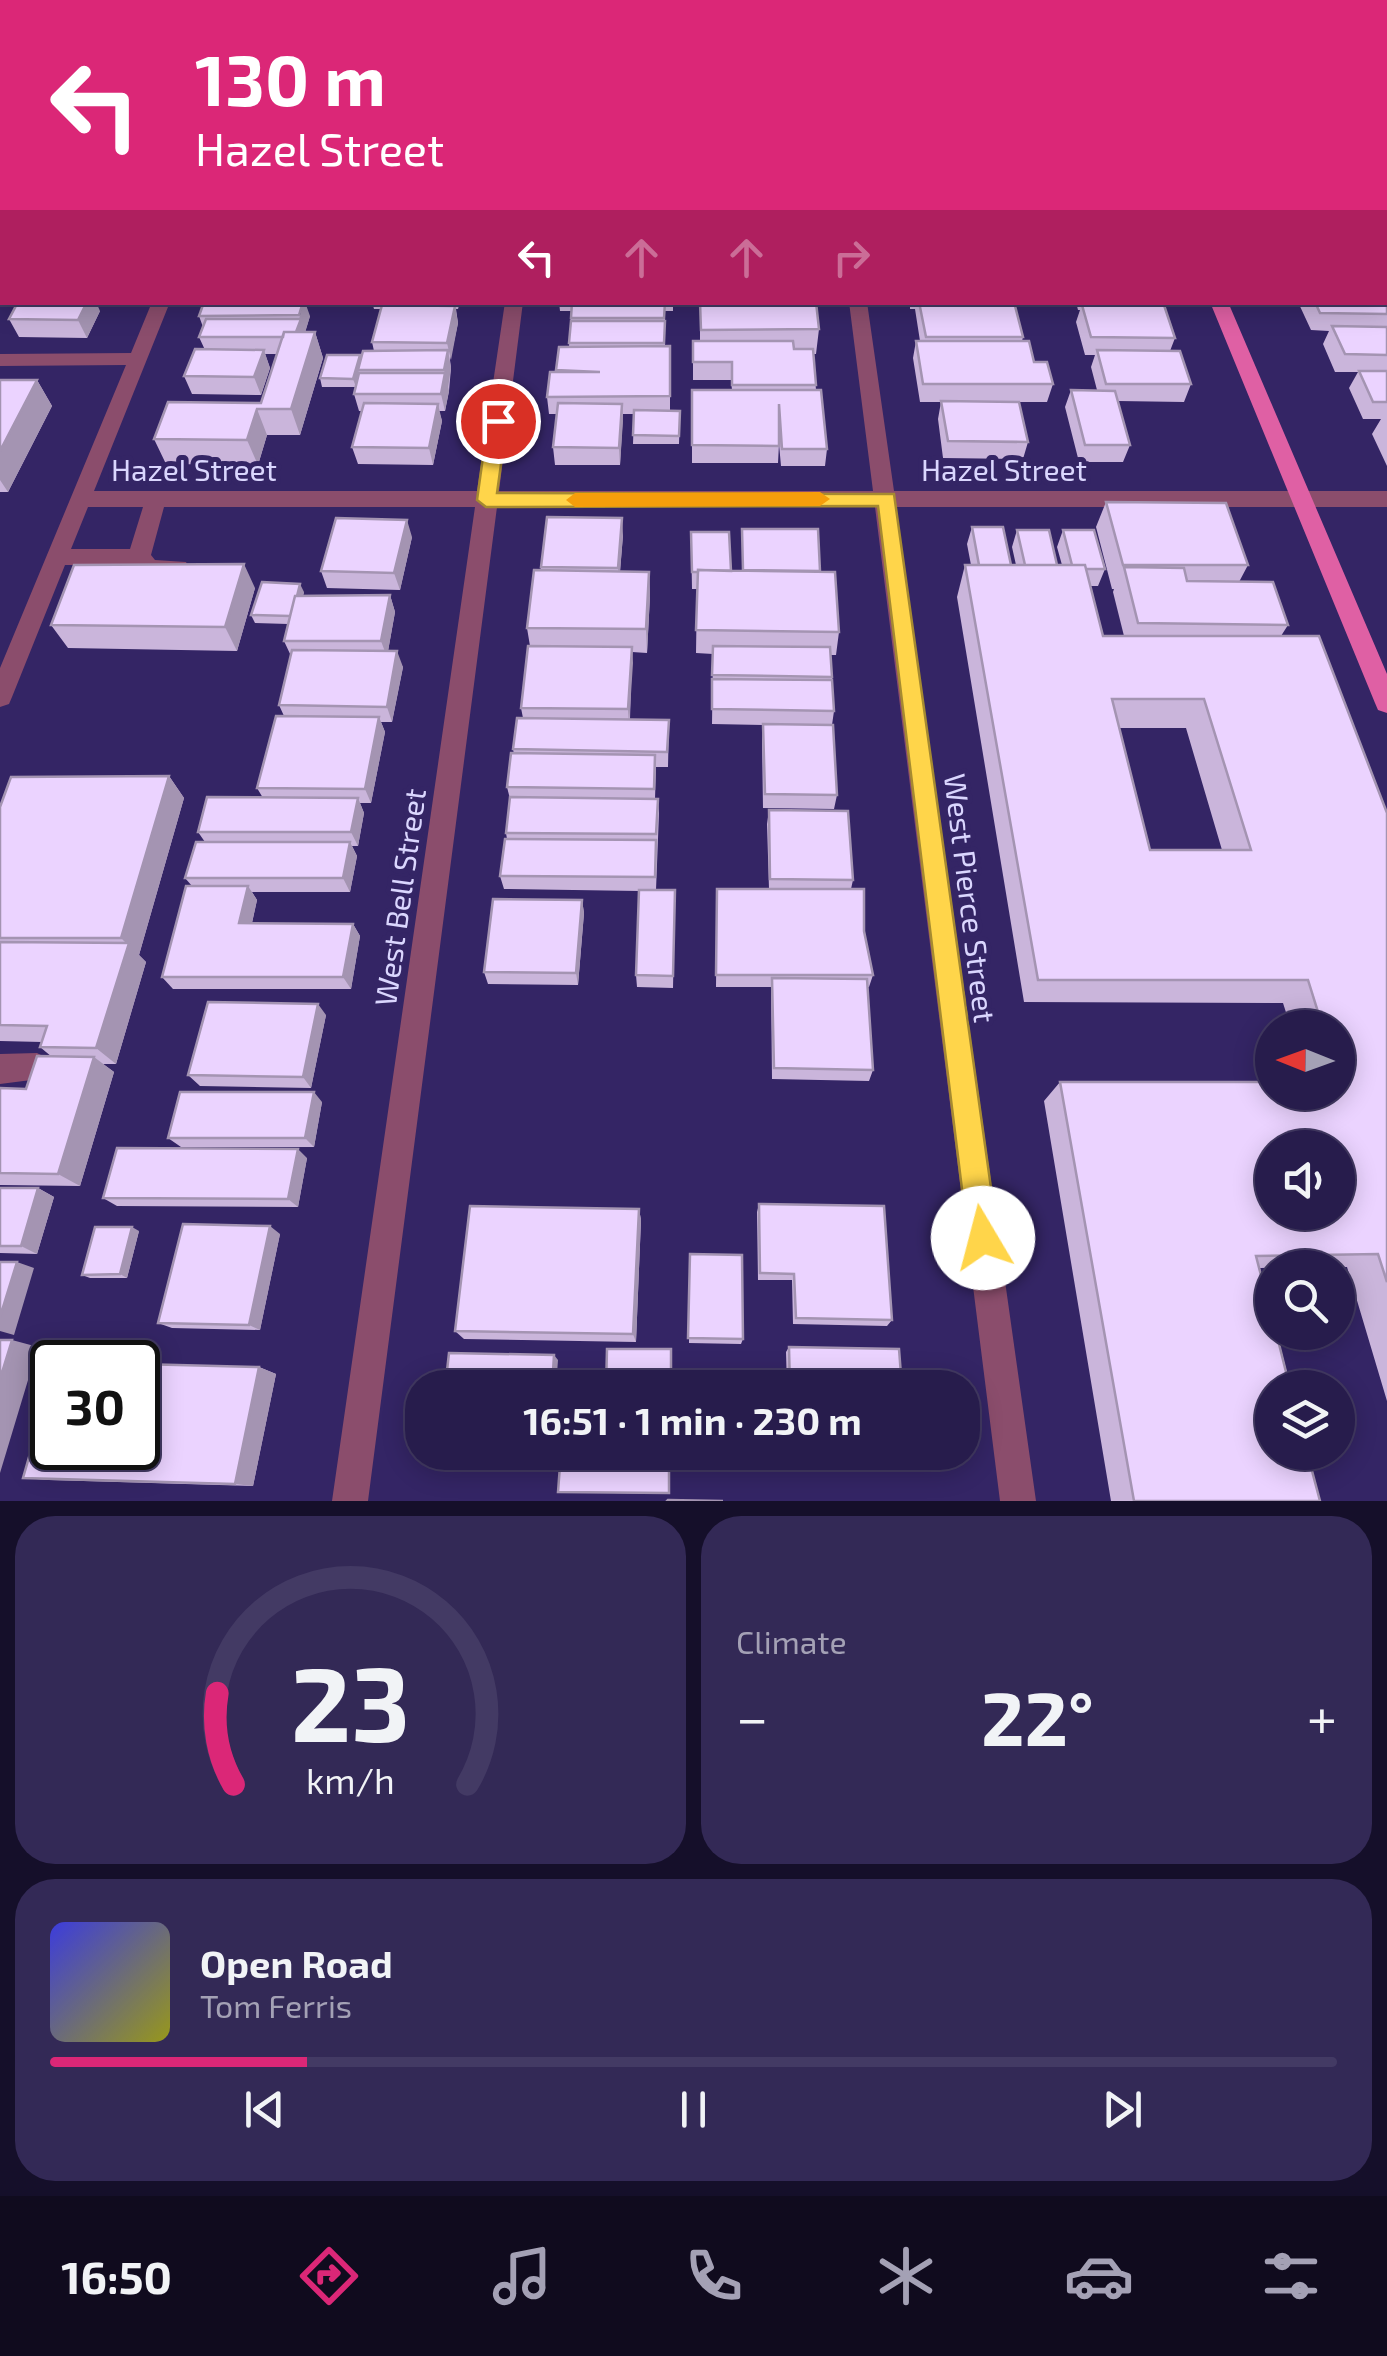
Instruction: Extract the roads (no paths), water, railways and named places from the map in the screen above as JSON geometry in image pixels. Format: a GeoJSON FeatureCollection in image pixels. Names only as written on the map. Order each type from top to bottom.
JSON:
{"type":"FeatureCollection","features":[{"type":"Feature","properties":{"kind":"main road"},"geometry":{"type":"LineString","coordinates":[[1219,305],[1387,703]]}},
{"type":"Feature","properties":{"kind":"street"},"geometry":{"type":"LineString","coordinates":[[0,697],[11,643],[57,558],[160,305]]}},
{"type":"Feature","properties":{"kind":"street","name":"West Bell Street"},"geometry":{"type":"LineString","coordinates":[[350,1501],[514,305]]}},
{"type":"Feature","properties":{"kind":"street","name":"West Pierce Street"},"geometry":{"type":"LineString","coordinates":[[858,305],[1018,1501]]}},
{"type":"Feature","properties":{"kind":"street"},"geometry":{"type":"LineString","coordinates":[[0,360],[138,359]]}},
{"type":"Feature","properties":{"kind":"street","name":"Hazel Street"},"geometry":{"type":"LineString","coordinates":[[82,498],[1387,499]]}},
{"type":"Feature","properties":{"kind":"street"},"geometry":{"type":"LineString","coordinates":[[140,557],[156,498]]}},
{"type":"Feature","properties":{"kind":"street"},"geometry":{"type":"LineString","coordinates":[[57,558],[140,557],[150,568],[203,569]]}},
{"type":"Feature","properties":{"kind":"street"},"geometry":{"type":"LineString","coordinates":[[0,1069],[37,1068]]}}]}
